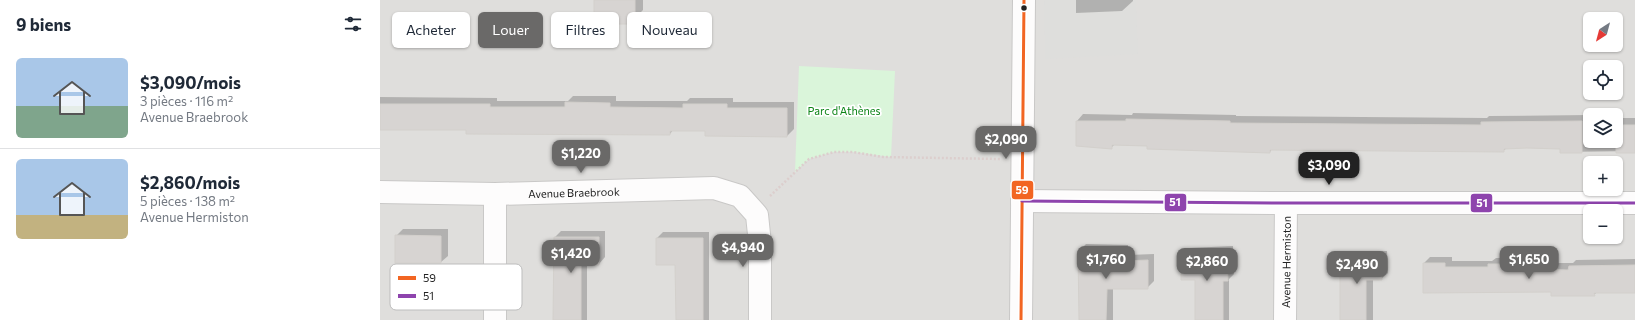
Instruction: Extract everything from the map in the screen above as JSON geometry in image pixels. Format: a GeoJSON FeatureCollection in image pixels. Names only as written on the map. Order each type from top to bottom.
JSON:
{"type":"FeatureCollection","features":[{"type":"Feature","properties":{"kind":"street"},"geometry":{"type":"LineString","coordinates":[[1021,320],[1024,0]]}},
{"type":"Feature","properties":{"kind":"street","name":"Avenue Braebrook"},"geometry":{"type":"LineString","coordinates":[[380,192],[495,194],[714,188],[740,196],[762,207]]}},
{"type":"Feature","properties":{"kind":"street"},"geometry":{"type":"LineString","coordinates":[[495,194],[495,264]]}},
{"type":"Feature","properties":{"kind":"street"},"geometry":{"type":"LineString","coordinates":[[1022,201],[1286,204],[1635,203]]}},
{"type":"Feature","properties":{"kind":"street","name":"Avenue Hermiston"},"geometry":{"type":"LineString","coordinates":[[1285,320],[1286,204]]}},
{"type":"Feature","properties":{"kind":"street"},"geometry":{"type":"LineString","coordinates":[[760,320],[760,244],[762,207]]}},
{"type":"Feature","properties":{"kind":"path"},"geometry":{"type":"LineString","coordinates":[[762,207],[809,159],[834,152],[853,152],[883,157],[1005,159]]}},
{"type":"Feature","properties":{"kind":"shaded area"},"geometry":{"type":"Polygon","coordinates":[[[380,0],[1635,0],[1635,320],[380,320],[380,0]]]}},
{"type":"Feature","properties":{"kind":"shaded area"},"geometry":{"type":"Polygon","coordinates":[[[1044,0],[1136,0],[1138,54],[1045,59],[1044,0]]]}},
{"type":"Feature","properties":{"kind":"green space","name":"Parc d'Athènes"},"geometry":{"type":"Polygon","coordinates":[[[799,66],[895,71],[891,157],[853,152],[834,152],[809,159],[795,172],[799,66]]]}},
{"type":"Feature","properties":{"kind":"building"},"geometry":{"type":"Polygon","coordinates":[[[594,0],[635,0],[635,12],[627,12],[627,24],[619,24],[619,12],[594,12],[594,0]]]}},
{"type":"Feature","properties":{"kind":"building"},"geometry":{"type":"Polygon","coordinates":[[[565,102],[610,103],[610,107],[683,108],[683,104],[727,104],[727,108],[787,108],[787,137],[705,136],[705,131],[670,131],[670,135],[466,134],[466,130],[380,130],[380,104],[490,104],[490,107],[565,107],[565,102]]]}},
{"type":"Feature","properties":{"kind":"building"},"geometry":{"type":"Polygon","coordinates":[[[1126,119],[1230,121],[1230,123],[1481,125],[1481,122],[1582,121],[1582,153],[1560,153],[1560,149],[1527,148],[1504,149],[1504,152],[1270,150],[1270,153],[1147,149],[1147,146],[1112,145],[1112,149],[1076,146],[1076,121],[1126,121],[1126,119]]]}},
{"type":"Feature","properties":{"kind":"building"},"geometry":{"type":"Polygon","coordinates":[[[1623,125],[1635,125],[1635,153],[1616,153],[1616,148],[1623,148],[1623,125]]]}},
{"type":"Feature","properties":{"kind":"building"},"geometry":{"type":"Polygon","coordinates":[[[395,235],[441,236],[441,263],[395,263],[395,235]]]}},
{"type":"Feature","properties":{"kind":"building"},"geometry":{"type":"Polygon","coordinates":[[[554,237],[599,237],[599,265],[581,265],[581,320],[553,320],[554,237]]]}},
{"type":"Feature","properties":{"kind":"building"},"geometry":{"type":"Polygon","coordinates":[[[656,238],[703,238],[703,320],[676,320],[675,265],[656,265],[656,238]]]}},
{"type":"Feature","properties":{"kind":"building"},"geometry":{"type":"Polygon","coordinates":[[[1078,251],[1122,251],[1122,261],[1148,260],[1148,289],[1107,289],[1106,320],[1079,320],[1078,251]]]}},
{"type":"Feature","properties":{"kind":"building"},"geometry":{"type":"Polygon","coordinates":[[[1227,252],[1228,281],[1223,281],[1223,320],[1195,320],[1195,280],[1181,280],[1181,254],[1227,252]]]}},
{"type":"Feature","properties":{"kind":"building"},"geometry":{"type":"Polygon","coordinates":[[[1340,257],[1381,257],[1382,280],[1366,280],[1366,320],[1340,320],[1340,257]]]}},
{"type":"Feature","properties":{"kind":"building"},"geometry":{"type":"Polygon","coordinates":[[[1423,263],[1445,263],[1445,267],[1488,267],[1488,264],[1533,264],[1533,269],[1568,270],[1569,266],[1635,265],[1635,293],[1594,293],[1595,296],[1551,296],[1551,292],[1423,293],[1423,263]]]}},
{"type":"Feature","properties":{"kind":"transit line","name":"59"},"geometry":{"type":"LineString","coordinates":[[1021,320],[1024,0]]}},
{"type":"Feature","properties":{"kind":"transit line","name":"51"},"geometry":{"type":"LineString","coordinates":[[1022,201],[1635,203]]}}]}
